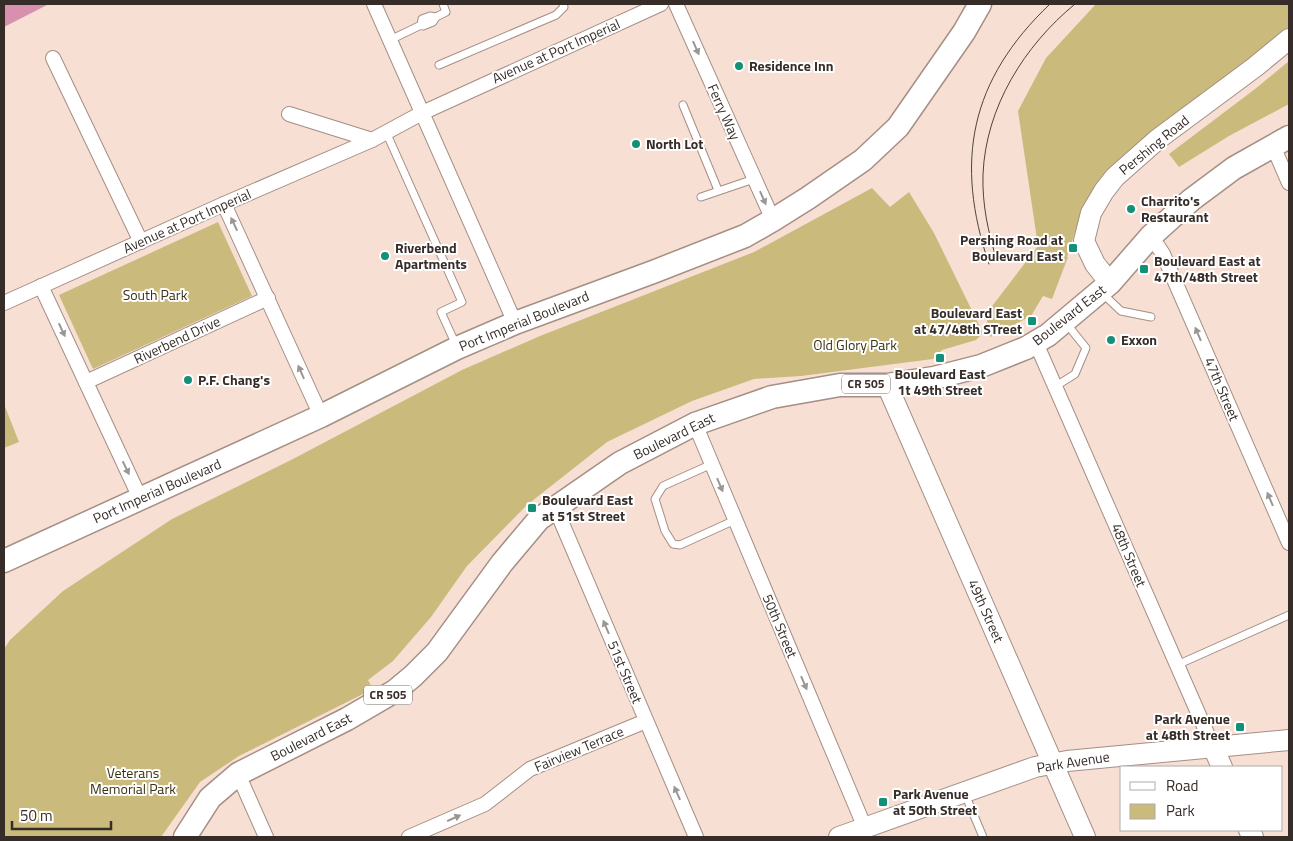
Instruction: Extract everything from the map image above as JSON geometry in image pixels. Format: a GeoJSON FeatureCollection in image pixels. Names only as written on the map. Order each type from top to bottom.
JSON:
{"type":"FeatureCollection","features":[{"type":"Feature","properties":{"kind":"main road","name":"Port Imperial Boulevard"},"geometry":{"type":"LineString","coordinates":[[4,561],[321,416],[457,348],[515,323],[745,236],[808,198],[863,160],[898,127],[964,32],[980,4]]}},
{"type":"Feature","properties":{"kind":"main road","name":"Boulevard East"},"geometry":{"type":"LineString","coordinates":[[184,837],[210,798],[238,774],[347,719],[395,691],[437,652],[502,563],[540,519],[620,463],[695,424],[772,397],[840,385],[887,385],[934,378],[981,366],[1036,343],[1105,287],[1151,236],[1191,200],[1234,168],[1281,142]]}},
{"type":"Feature","properties":{"kind":"street"},"geometry":{"type":"LineString","coordinates":[[374,4],[515,323]]}},
{"type":"Feature","properties":{"kind":"street","name":"Avenue at Port Imperial"},"geometry":{"type":"LineString","coordinates":[[4,303],[372,140],[422,113],[661,4]]}},
{"type":"Feature","properties":{"kind":"street","name":"Ferry Way"},"geometry":{"type":"LineString","coordinates":[[676,4],[773,220]]}},
{"type":"Feature","properties":{"kind":"street","name":"Pershing Road"},"geometry":{"type":"LineString","coordinates":[[1105,287],[1084,241],[1091,213],[1104,191],[1115,177],[1158,139],[1289,40]]}},
{"type":"Feature","properties":{"kind":"street"},"geometry":{"type":"LineString","coordinates":[[53,58],[141,242]]}},
{"type":"Feature","properties":{"kind":"street"},"geometry":{"type":"LineString","coordinates":[[289,114],[372,140]]}},
{"type":"Feature","properties":{"kind":"street"},"geometry":{"type":"LineString","coordinates":[[1281,142],[1289,183]]}},
{"type":"Feature","properties":{"kind":"street"},"geometry":{"type":"LineString","coordinates":[[224,204],[321,416]]}},
{"type":"Feature","properties":{"kind":"street","name":"47th Street"},"geometry":{"type":"LineString","coordinates":[[1151,236],[1164,254],[1289,543]]}},
{"type":"Feature","properties":{"kind":"street"},"geometry":{"type":"LineString","coordinates":[[41,286],[140,498]]}},
{"type":"Feature","properties":{"kind":"street","name":"Riverbend Drive"},"geometry":{"type":"LineString","coordinates":[[86,382],[268,298]]}},
{"type":"Feature","properties":{"kind":"street","name":"48th Street"},"geometry":{"type":"LineString","coordinates":[[1036,343],[1222,766]]}},
{"type":"Feature","properties":{"kind":"street","name":"49th Street"},"geometry":{"type":"LineString","coordinates":[[887,385],[1085,837]]}},
{"type":"Feature","properties":{"kind":"street","name":"50th Street"},"geometry":{"type":"LineString","coordinates":[[695,424],[865,828]]}},
{"type":"Feature","properties":{"kind":"street","name":"51st Street"},"geometry":{"type":"LineString","coordinates":[[555,507],[696,837]]}},
{"type":"Feature","properties":{"kind":"street","name":"Fairview Terrace"},"geometry":{"type":"LineString","coordinates":[[409,837],[485,804],[530,769],[646,721]]}},
{"type":"Feature","properties":{"kind":"street","name":"Park Avenue"},"geometry":{"type":"LineString","coordinates":[[839,837],[1035,767],[1067,761],[1289,740]]}},
{"type":"Feature","properties":{"kind":"street"},"geometry":{"type":"LineString","coordinates":[[238,774],[266,837]]}},
{"type":"Feature","properties":{"kind":"lane"},"geometry":{"type":"LineString","coordinates":[[390,40],[421,25],[433,22],[436,17],[446,12],[443,4]]}},
{"type":"Feature","properties":{"kind":"lane"},"geometry":{"type":"LineString","coordinates":[[439,65],[556,15],[564,7],[563,4]]}},
{"type":"Feature","properties":{"kind":"lane"},"geometry":{"type":"LineString","coordinates":[[684,105],[718,190]]}},
{"type":"Feature","properties":{"kind":"lane"},"geometry":{"type":"LineString","coordinates":[[386,132],[462,302],[441,312],[457,348]]}},
{"type":"Feature","properties":{"kind":"lane"},"geometry":{"type":"LineString","coordinates":[[701,197],[754,179]]}},
{"type":"Feature","properties":{"kind":"lane"},"geometry":{"type":"LineString","coordinates":[[1105,287],[1121,311],[1151,317]]}},
{"type":"Feature","properties":{"kind":"lane"},"geometry":{"type":"LineString","coordinates":[[1056,386],[1075,374],[1086,348],[1065,321]]}},
{"type":"Feature","properties":{"kind":"lane"},"geometry":{"type":"LineString","coordinates":[[712,464],[663,486],[658,492],[655,499],[665,531],[673,544],[680,545],[735,520]]}},
{"type":"Feature","properties":{"kind":"lane"},"geometry":{"type":"LineString","coordinates":[[1177,665],[1289,615]]}},
{"type":"Feature","properties":{"kind":"lane"},"geometry":{"type":"LineString","coordinates":[[964,792],[983,837]]}},
{"type":"Feature","properties":{"kind":"green space"},"geometry":{"type":"Polygon","coordinates":[[[1096,4],[1289,4],[1289,27],[1262,52],[1130,150],[1112,167],[1082,210],[1068,257],[1052,299],[1043,296],[1031,316],[990,337],[986,314],[1038,246],[1018,111],[1046,58],[1096,4]]]}},
{"type":"Feature","properties":{"kind":"green space"},"geometry":{"type":"Polygon","coordinates":[[[1289,61],[1289,104],[1229,136],[1179,167],[1169,154],[1289,61]]]}},
{"type":"Feature","properties":{"kind":"green space"},"geometry":{"type":"Polygon","coordinates":[[[872,188],[890,207],[909,192],[934,233],[983,333],[976,340],[942,350],[933,359],[801,376],[754,379],[692,401],[607,442],[527,505],[467,566],[431,617],[393,661],[368,680],[373,689],[239,756],[200,782],[161,837],[4,837],[4,649],[10,640],[63,591],[172,519],[291,460],[462,370],[540,336],[754,252],[872,188]]]}},
{"type":"Feature","properties":{"kind":"green space","name":"South Park"},"geometry":{"type":"Polygon","coordinates":[[[218,222],[252,296],[93,369],[59,295],[218,222]]]}},
{"type":"Feature","properties":{"kind":"green space"},"geometry":{"type":"Polygon","coordinates":[[[4,404],[19,442],[4,448],[4,404]]]}},
{"type":"Feature","properties":{"kind":"shaded area"},"geometry":{"type":"Polygon","coordinates":[[[4,4],[49,4],[4,27],[4,4]]]}},
{"type":"Feature","properties":{"kind":"tram line"},"geometry":{"type":"LineString","coordinates":[[989,264],[978,226],[973,191],[972,157],[976,124],[986,93],[1002,62],[1023,33],[1050,4]]}},
{"type":"Feature","properties":{"kind":"tram line"},"geometry":{"type":"LineString","coordinates":[[997,261],[986,218],[983,185],[986,149],[991,125],[1000,102],[1024,59],[1040,39],[1075,4]]}},
{"type":"Feature","properties":{"kind":"place","name":"Residence Inn"},"geometry":{"type":"Point","coordinates":[739,66]}},
{"type":"Feature","properties":{"kind":"place","name":"North Lot"},"geometry":{"type":"Point","coordinates":[636,144]}},
{"type":"Feature","properties":{"kind":"place","name":"Charrito's Restaurant"},"geometry":{"type":"Point","coordinates":[1131,209]}},
{"type":"Feature","properties":{"kind":"place","name":"Pershing Road at Boulevard East"},"geometry":{"type":"Point","coordinates":[1073,248]}},
{"type":"Feature","properties":{"kind":"place","name":"Riverbend Apartments"},"geometry":{"type":"Point","coordinates":[385,256]}},
{"type":"Feature","properties":{"kind":"place","name":"Boulevard East at 47th/48th Street"},"geometry":{"type":"Point","coordinates":[1144,269]}},
{"type":"Feature","properties":{"kind":"place","name":"Boulevard East at 47/48th STreet"},"geometry":{"type":"Point","coordinates":[1032,321]}},
{"type":"Feature","properties":{"kind":"place","name":"Exxon"},"geometry":{"type":"Point","coordinates":[1111,340]}},
{"type":"Feature","properties":{"kind":"place","name":"Boulevard East 1t 49th Street"},"geometry":{"type":"Point","coordinates":[940,358]}},
{"type":"Feature","properties":{"kind":"place","name":"P.F. Chang's"},"geometry":{"type":"Point","coordinates":[188,380]}},
{"type":"Feature","properties":{"kind":"place","name":"Boulevard East at 51st Street"},"geometry":{"type":"Point","coordinates":[532,508]}},
{"type":"Feature","properties":{"kind":"place","name":"Park Avenue at 48th Street"},"geometry":{"type":"Point","coordinates":[1240,727]}},
{"type":"Feature","properties":{"kind":"place","name":"Park Avenue at 50th Street"},"geometry":{"type":"Point","coordinates":[883,802]}},
{"type":"Feature","properties":{"kind":"park label","name":"Old Glory Park"},"geometry":{"type":"Point","coordinates":[855,345]}},
{"type":"Feature","properties":{"kind":"park label","name":"Veterans Memorial Park"},"geometry":{"type":"Point","coordinates":[133,782]}}]}
